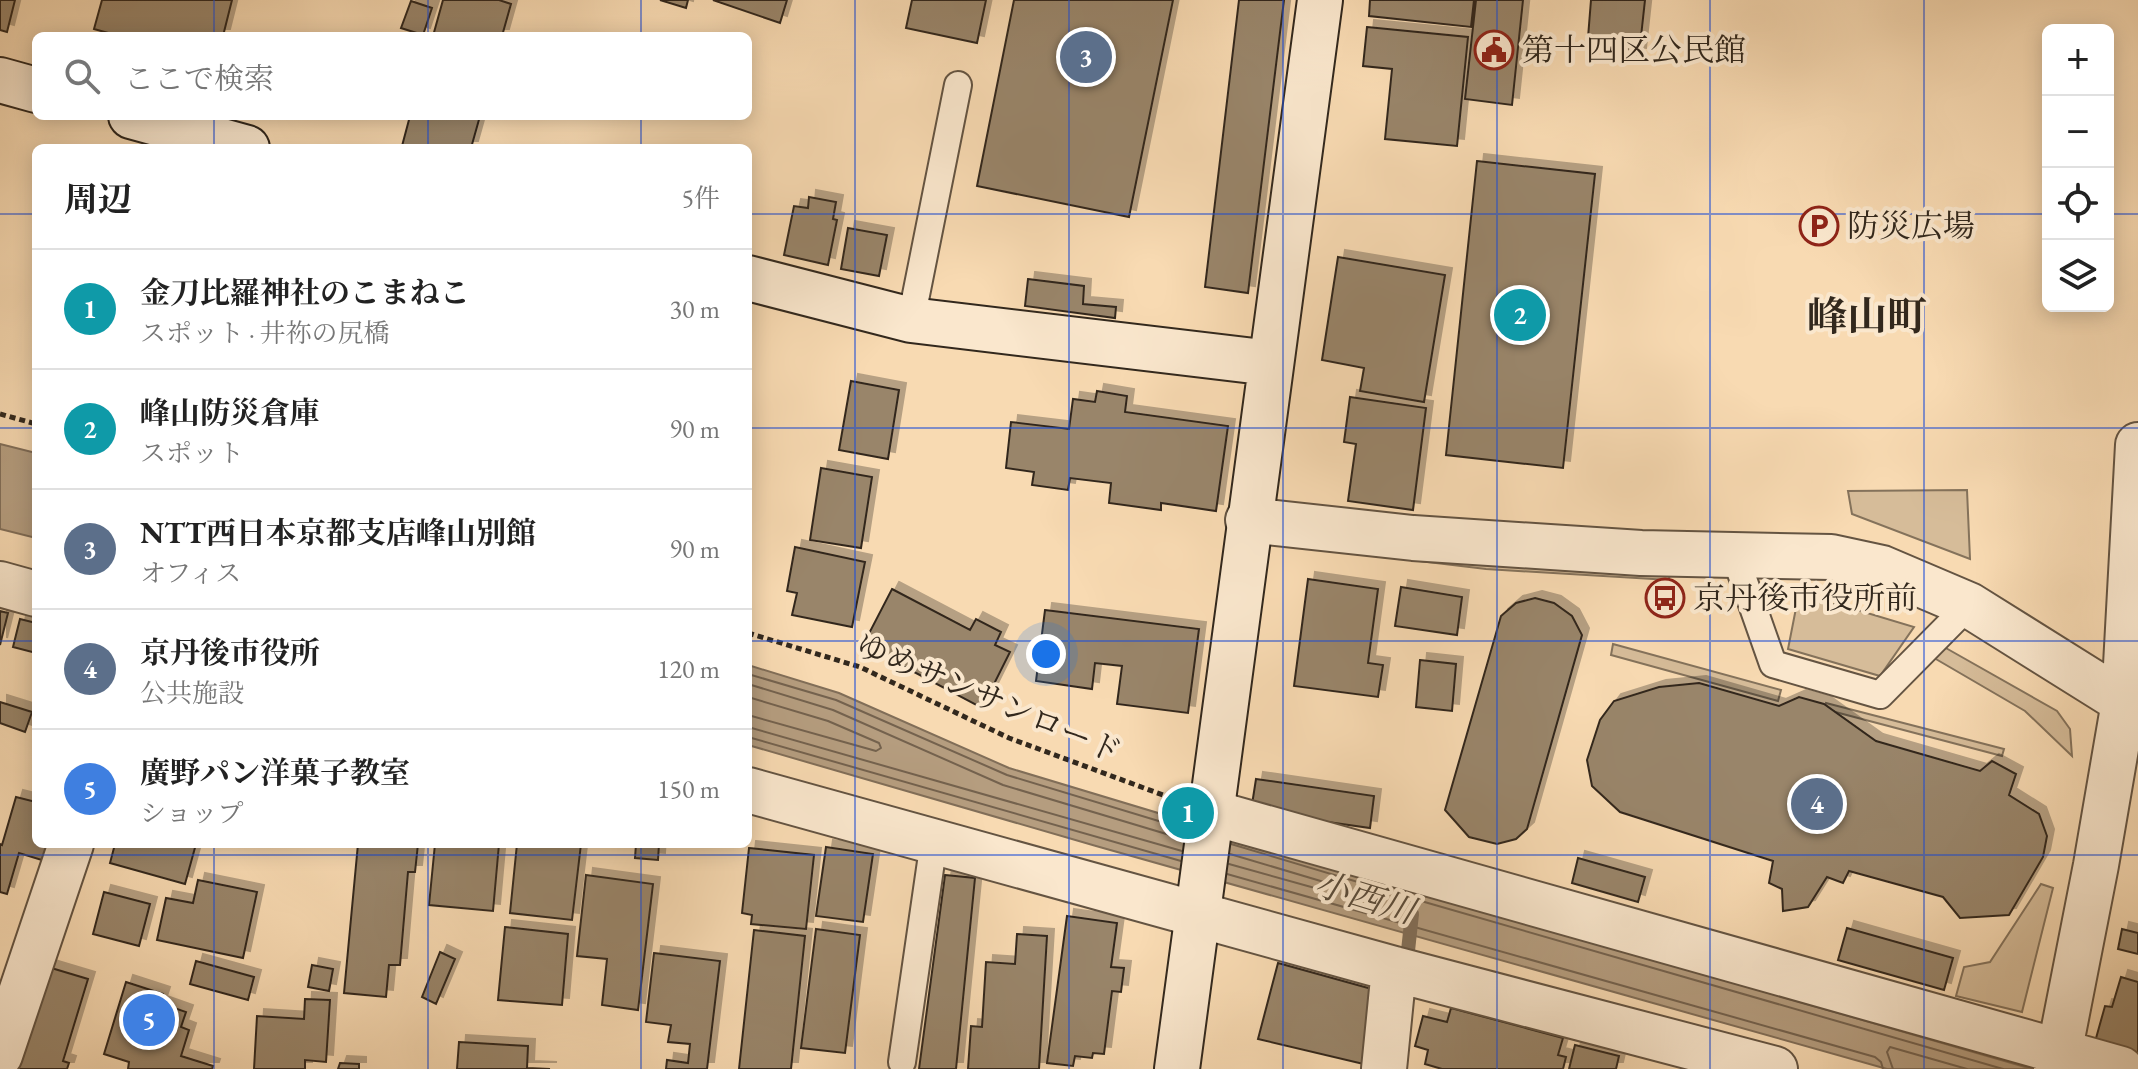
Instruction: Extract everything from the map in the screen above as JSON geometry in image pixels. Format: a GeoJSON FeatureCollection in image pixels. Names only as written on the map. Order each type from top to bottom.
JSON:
{"type":"FeatureCollection","features":[{"type":"Feature","properties":{"kind":"street"},"geometry":{"type":"LineString","coordinates":[[1177,1069],[1222,740],[1248,520],[1320,0]]}},
{"type":"Feature","properties":{"kind":"street"},"geometry":{"type":"LineString","coordinates":[[0,80],[32,89]]}},
{"type":"Feature","properties":{"kind":"street"},"geometry":{"type":"LineString","coordinates":[[146,120],[232,144]]}},
{"type":"Feature","properties":{"kind":"street"},"geometry":{"type":"LineString","coordinates":[[752,279],[911,320],[1270,363]]}},
{"type":"Feature","properties":{"kind":"street"},"geometry":{"type":"LineString","coordinates":[[2057,1060],[2131,705],[2138,445]]}},
{"type":"Feature","properties":{"kind":"street"},"geometry":{"type":"LineString","coordinates":[[1248,520],[1413,538],[1641,553],[1831,557],[1882,568],[1969,605],[2131,705]]}},
{"type":"Feature","properties":{"kind":"street"},"geometry":{"type":"LineString","coordinates":[[0,584],[32,593]]}},
{"type":"Feature","properties":{"kind":"street"},"geometry":{"type":"LineString","coordinates":[[752,791],[934,841],[1199,906],[1394,969],[1775,1069]]}},
{"type":"Feature","properties":{"kind":"street"},"geometry":{"type":"LineString","coordinates":[[1210,817],[2057,1060],[2121,1069]]}},
{"type":"Feature","properties":{"kind":"street"},"geometry":{"type":"LineString","coordinates":[[0,1055],[70,848]]}},
{"type":"Feature","properties":{"kind":"street"},"geometry":{"type":"LineString","coordinates":[[1384,1069],[1394,969]]}},
{"type":"Feature","properties":{"kind":"lane"},"geometry":{"type":"LineString","coordinates":[[911,320],[958,85]]}},
{"type":"Feature","properties":{"kind":"lane"},"geometry":{"type":"LineString","coordinates":[[1735,556],[1773,664],[1880,695],[1969,605]]}},
{"type":"Feature","properties":{"kind":"lane"},"geometry":{"type":"LineString","coordinates":[[902,1062],[934,841]]}},
{"type":"Feature","properties":{"kind":"path"},"geometry":{"type":"LineString","coordinates":[[0,414],[32,423]]}},
{"type":"Feature","properties":{"kind":"path","name":"ゆめサンサンロード"},"geometry":{"type":"LineString","coordinates":[[752,634],[860,667],[1009,738],[1210,817]]}},
{"type":"Feature","properties":{"kind":"shaded area"},"geometry":{"type":"Polygon","coordinates":[[[1967,490],[1970,559],[1852,514],[1848,491],[1967,490]]]}},
{"type":"Feature","properties":{"kind":"shaded area"},"geometry":{"type":"Polygon","coordinates":[[[1294,546],[1670,570],[1669,580],[1486,569],[1294,546]]]}},
{"type":"Feature","properties":{"kind":"shaded area"},"geometry":{"type":"Polygon","coordinates":[[[1798,598],[1844,606],[1914,627],[1880,676],[1788,649],[1798,598]]]}},
{"type":"Feature","properties":{"kind":"shaded area"},"geometry":{"type":"Polygon","coordinates":[[[1937,643],[2057,711],[2070,729],[2072,756],[2025,711],[1929,655],[1937,643]]]}},
{"type":"Feature","properties":{"kind":"shaded area"},"geometry":{"type":"Polygon","coordinates":[[[1613,644],[1781,690],[1778,701],[1611,655],[1613,644]]]}},
{"type":"Feature","properties":{"kind":"shaded area"},"geometry":{"type":"Polygon","coordinates":[[[1826,703],[2004,749],[2002,756],[1824,709],[1826,703]]]}},
{"type":"Feature","properties":{"kind":"shaded area"},"geometry":{"type":"Polygon","coordinates":[[[2041,884],[2053,888],[2022,1012],[1956,996],[1964,967],[1990,962],[2041,884]]]}},
{"type":"Feature","properties":{"kind":"water"},"geometry":{"type":"Polygon","coordinates":[[[0,444],[32,452],[32,537],[0,529],[0,444]]]}},
{"type":"Feature","properties":{"kind":"water","name":"小西川"},"geometry":{"type":"Polygon","coordinates":[[[752,666],[839,693],[1009,768],[1430,895],[2032,1069],[1887,1069],[752,746],[752,666]]]}},
{"type":"Feature","properties":{"kind":"building"},"geometry":{"type":"Polygon","coordinates":[[[0,0],[15,0],[7,32],[0,30],[0,0]]]}},
{"type":"Feature","properties":{"kind":"building"},"geometry":{"type":"Polygon","coordinates":[[[102,0],[232,0],[224,32],[105,32],[94,29],[102,0]]]}},
{"type":"Feature","properties":{"kind":"building"},"geometry":{"type":"Polygon","coordinates":[[[443,0],[499,0],[511,4],[503,32],[434,32],[443,0]]]}},
{"type":"Feature","properties":{"kind":"building"},"geometry":{"type":"Polygon","coordinates":[[[660,0],[688,0],[686,8],[660,0]]]}},
{"type":"Feature","properties":{"kind":"building"},"geometry":{"type":"Polygon","coordinates":[[[713,0],[787,0],[780,23],[713,0]]]}},
{"type":"Feature","properties":{"kind":"building"},"geometry":{"type":"Polygon","coordinates":[[[912,0],[986,0],[977,43],[906,28],[912,0]]]}},
{"type":"Feature","properties":{"kind":"building"},"geometry":{"type":"Polygon","coordinates":[[[1014,0],[1173,0],[1129,217],[977,186],[1014,0]]]}},
{"type":"Feature","properties":{"kind":"building"},"geometry":{"type":"Polygon","coordinates":[[[1239,0],[1284,0],[1248,293],[1205,287],[1239,0]]]}},
{"type":"Feature","properties":{"kind":"building"},"geometry":{"type":"Polygon","coordinates":[[[1370,0],[1474,0],[1471,27],[1369,16],[1370,0]]]}},
{"type":"Feature","properties":{"kind":"building","name":"第十四区公民館"},"geometry":{"type":"Polygon","coordinates":[[[1476,0],[1523,0],[1512,105],[1465,99],[1476,0]]]}},
{"type":"Feature","properties":{"kind":"building"},"geometry":{"type":"Polygon","coordinates":[[[1591,0],[1645,0],[1639,55],[1587,50],[1591,0]]]}},
{"type":"Feature","properties":{"kind":"building"},"geometry":{"type":"Polygon","coordinates":[[[411,1],[432,8],[424,32],[401,28],[411,1]]]}},
{"type":"Feature","properties":{"kind":"building"},"geometry":{"type":"Polygon","coordinates":[[[1367,27],[1468,37],[1457,146],[1385,139],[1392,69],[1363,66],[1367,27]]]}},
{"type":"Feature","properties":{"kind":"building"},"geometry":{"type":"Polygon","coordinates":[[[409,120],[479,120],[472,144],[403,144],[409,120]]]}},
{"type":"Feature","properties":{"kind":"building"},"geometry":{"type":"Polygon","coordinates":[[[1477,161],[1595,174],[1563,468],[1446,455],[1477,161]]]}},
{"type":"Feature","properties":{"kind":"building"},"geometry":{"type":"Polygon","coordinates":[[[809,197],[836,202],[833,219],[837,220],[828,265],[784,255],[794,206],[808,208],[809,197]]]}},
{"type":"Feature","properties":{"kind":"building"},"geometry":{"type":"Polygon","coordinates":[[[848,228],[887,235],[879,276],[841,269],[848,228]]]}},
{"type":"Feature","properties":{"kind":"building"},"geometry":{"type":"Polygon","coordinates":[[[1338,257],[1445,275],[1424,402],[1360,391],[1364,368],[1322,360],[1338,257]]]}},
{"type":"Feature","properties":{"kind":"building"},"geometry":{"type":"Polygon","coordinates":[[[1028,279],[1084,286],[1083,304],[1116,307],[1115,318],[1025,306],[1028,279]]]}},
{"type":"Feature","properties":{"kind":"building"},"geometry":{"type":"Polygon","coordinates":[[[851,381],[899,390],[888,459],[839,450],[851,381]]]}},
{"type":"Feature","properties":{"kind":"building"},"geometry":{"type":"Polygon","coordinates":[[[1097,391],[1127,396],[1125,412],[1228,426],[1216,511],[1161,503],[1161,510],[1109,503],[1111,483],[1070,478],[1068,490],[1032,485],[1034,472],[1006,468],[1011,422],[1069,429],[1073,399],[1095,402],[1097,391]]]}},
{"type":"Feature","properties":{"kind":"building"},"geometry":{"type":"Polygon","coordinates":[[[1350,397],[1426,408],[1413,510],[1348,501],[1356,444],[1344,442],[1350,397]]]}},
{"type":"Feature","properties":{"kind":"building"},"geometry":{"type":"Polygon","coordinates":[[[821,468],[872,477],[861,548],[810,540],[821,468]]]}},
{"type":"Feature","properties":{"kind":"building"},"geometry":{"type":"Polygon","coordinates":[[[795,547],[865,562],[852,627],[792,615],[797,593],[787,591],[795,547]]]}},
{"type":"Feature","properties":{"kind":"building"},"geometry":{"type":"Polygon","coordinates":[[[1308,579],[1378,589],[1368,663],[1383,665],[1378,697],[1294,686],[1308,579]]]}},
{"type":"Feature","properties":{"kind":"building"},"geometry":{"type":"Polygon","coordinates":[[[1401,587],[1462,597],[1457,635],[1395,626],[1401,587]]]}},
{"type":"Feature","properties":{"kind":"building"},"geometry":{"type":"Polygon","coordinates":[[[892,589],[970,630],[976,619],[1001,632],[995,645],[1010,652],[982,708],[863,645],[892,589]]]}},
{"type":"Feature","properties":{"kind":"building"},"geometry":{"type":"Polygon","coordinates":[[[1535,598],[1554,603],[1572,616],[1582,635],[1527,829],[1516,839],[1497,844],[1469,837],[1445,810],[1501,616],[1516,603],[1535,598]]]}},
{"type":"Feature","properties":{"kind":"building"},"geometry":{"type":"Polygon","coordinates":[[[1045,610],[1199,629],[1188,713],[1117,704],[1122,666],[1095,663],[1092,689],[1036,681],[1045,610]]]}},
{"type":"Feature","properties":{"kind":"building"},"geometry":{"type":"Polygon","coordinates":[[[0,611],[8,613],[0,645],[0,611]]]}},
{"type":"Feature","properties":{"kind":"building"},"geometry":{"type":"Polygon","coordinates":[[[20,619],[32,622],[32,652],[13,647],[20,619]]]}},
{"type":"Feature","properties":{"kind":"building"},"geometry":{"type":"Polygon","coordinates":[[[1420,660],[1456,664],[1452,711],[1416,707],[1420,660]]]}},
{"type":"Feature","properties":{"kind":"building"},"geometry":{"type":"Polygon","coordinates":[[[1699,683],[1779,706],[1799,697],[1824,704],[1876,741],[1980,771],[1992,761],[2016,774],[2009,795],[2039,814],[2047,836],[2043,857],[2009,915],[1960,918],[1943,897],[1849,871],[1843,883],[1827,877],[1808,907],[1783,911],[1782,889],[1769,883],[1773,861],[1620,812],[1592,786],[1587,760],[1600,720],[1614,701],[1659,687],[1699,683]]]}},
{"type":"Feature","properties":{"kind":"building"},"geometry":{"type":"Polygon","coordinates":[[[0,702],[32,712],[25,732],[0,723],[0,702]]]}},
{"type":"Feature","properties":{"kind":"building"},"geometry":{"type":"Polygon","coordinates":[[[1256,779],[1374,796],[1370,828],[1251,811],[1256,779]]]}},
{"type":"Feature","properties":{"kind":"building"},"geometry":{"type":"Polygon","coordinates":[[[16,797],[32,801],[32,848],[49,848],[45,861],[19,853],[7,894],[0,892],[2,845],[16,797]]]}},
{"type":"Feature","properties":{"kind":"building"},"geometry":{"type":"Polygon","coordinates":[[[826,847],[873,854],[863,922],[816,916],[826,847]]]}},
{"type":"Feature","properties":{"kind":"building"},"geometry":{"type":"Polygon","coordinates":[[[114,848],[195,848],[185,884],[110,863],[114,848]]]}},
{"type":"Feature","properties":{"kind":"building"},"geometry":{"type":"Polygon","coordinates":[[[358,848],[418,848],[415,872],[408,872],[400,965],[389,965],[386,997],[344,993],[358,848]]]}},
{"type":"Feature","properties":{"kind":"building"},"geometry":{"type":"Polygon","coordinates":[[[435,848],[499,848],[493,911],[429,905],[435,848]]]}},
{"type":"Feature","properties":{"kind":"building"},"geometry":{"type":"Polygon","coordinates":[[[517,848],[581,848],[572,920],[510,913],[517,848]]]}},
{"type":"Feature","properties":{"kind":"building"},"geometry":{"type":"Polygon","coordinates":[[[636,848],[659,848],[658,860],[635,858],[636,848]]]}},
{"type":"Feature","properties":{"kind":"building"},"geometry":{"type":"Polygon","coordinates":[[[749,848],[814,855],[806,929],[751,924],[752,915],[742,913],[749,848]]]}},
{"type":"Feature","properties":{"kind":"building"},"geometry":{"type":"Polygon","coordinates":[[[1578,858],[1645,877],[1638,902],[1572,883],[1578,858]]]}},
{"type":"Feature","properties":{"kind":"building"},"geometry":{"type":"Polygon","coordinates":[[[586,875],[653,884],[638,1010],[602,1005],[607,959],[577,956],[586,875]]]}},
{"type":"Feature","properties":{"kind":"building"},"geometry":{"type":"Polygon","coordinates":[[[945,875],[975,878],[956,1069],[919,1069],[945,875]]]}},
{"type":"Feature","properties":{"kind":"building"},"geometry":{"type":"Polygon","coordinates":[[[198,880],[257,892],[243,958],[157,940],[166,898],[193,903],[198,880]]]}},
{"type":"Feature","properties":{"kind":"building"},"geometry":{"type":"Polygon","coordinates":[[[104,892],[150,904],[139,946],[93,934],[104,892]]]}},
{"type":"Feature","properties":{"kind":"building"},"geometry":{"type":"Polygon","coordinates":[[[1067,916],[1117,923],[1111,967],[1124,968],[1121,992],[1112,991],[1104,1054],[1093,1053],[1092,1058],[1075,1056],[1073,1066],[1047,1063],[1067,916]]]}},
{"type":"Feature","properties":{"kind":"building"},"geometry":{"type":"Polygon","coordinates":[[[505,927],[568,934],[562,1005],[498,1000],[505,927]]]}},
{"type":"Feature","properties":{"kind":"building"},"geometry":{"type":"Polygon","coordinates":[[[1847,928],[1953,958],[1944,990],[1838,960],[1847,928]]]}},
{"type":"Feature","properties":{"kind":"building"},"geometry":{"type":"Polygon","coordinates":[[[816,929],[860,935],[845,1053],[801,1048],[816,929]]]}},
{"type":"Feature","properties":{"kind":"building"},"geometry":{"type":"Polygon","coordinates":[[[2122,929],[2138,933],[2138,954],[2118,949],[2122,929]]]}},
{"type":"Feature","properties":{"kind":"building"},"geometry":{"type":"Polygon","coordinates":[[[754,930],[805,936],[791,1069],[739,1069],[754,930]]]}},
{"type":"Feature","properties":{"kind":"building"},"geometry":{"type":"Polygon","coordinates":[[[1017,934],[1047,936],[1039,1069],[968,1069],[971,1026],[982,1027],[986,962],[1015,964],[1017,934]]]}},
{"type":"Feature","properties":{"kind":"building"},"geometry":{"type":"Polygon","coordinates":[[[440,952],[455,959],[436,1004],[422,997],[440,952]]]}},
{"type":"Feature","properties":{"kind":"building"},"geometry":{"type":"Polygon","coordinates":[[[654,953],[720,961],[707,1069],[666,1069],[667,1060],[688,1063],[690,1044],[668,1042],[671,1025],[646,1022],[654,953]]]}},
{"type":"Feature","properties":{"kind":"building"},"geometry":{"type":"Polygon","coordinates":[[[196,961],[254,977],[248,1000],[190,984],[196,961]]]}},
{"type":"Feature","properties":{"kind":"building"},"geometry":{"type":"Polygon","coordinates":[[[1278,963],[1379,991],[1372,1066],[1258,1039],[1278,963]]]}},
{"type":"Feature","properties":{"kind":"building"},"geometry":{"type":"Polygon","coordinates":[[[312,965],[333,969],[329,991],[308,987],[312,965]]]}},
{"type":"Feature","properties":{"kind":"building"},"geometry":{"type":"Polygon","coordinates":[[[48,967],[88,979],[63,1061],[69,1063],[67,1069],[16,1069],[48,967]]]}},
{"type":"Feature","properties":{"kind":"building"},"geometry":{"type":"Polygon","coordinates":[[[2121,977],[2138,982],[2138,1062],[2093,1049],[2105,1006],[2112,1007],[2121,977]]]}},
{"type":"Feature","properties":{"kind":"building"},"geometry":{"type":"Polygon","coordinates":[[[126,982],[163,994],[160,1003],[186,1012],[181,1027],[189,1030],[181,1056],[213,1066],[212,1069],[128,1069],[129,1062],[104,1054],[126,982]]]}},
{"type":"Feature","properties":{"kind":"building"},"geometry":{"type":"Polygon","coordinates":[[[305,999],[330,1000],[326,1062],[305,1060],[305,1069],[254,1069],[257,1016],[304,1019],[305,999]]]}},
{"type":"Feature","properties":{"kind":"building"},"geometry":{"type":"Polygon","coordinates":[[[1451,1008],[1563,1038],[1558,1055],[1566,1057],[1563,1069],[1442,1069],[1425,1064],[1428,1050],[1415,1046],[1423,1016],[1447,1022],[1451,1008]]]}},
{"type":"Feature","properties":{"kind":"building"},"geometry":{"type":"Polygon","coordinates":[[[459,1042],[528,1046],[527,1068],[550,1069],[457,1069],[459,1042]]]}},
{"type":"Feature","properties":{"kind":"building"},"geometry":{"type":"Polygon","coordinates":[[[1575,1045],[1619,1056],[1616,1069],[1569,1069],[1575,1045]]]}},
{"type":"Feature","properties":{"kind":"building"},"geometry":{"type":"Polygon","coordinates":[[[340,1063],[359,1064],[359,1069],[338,1069],[340,1063]]]}},
{"type":"Feature","properties":{"kind":"waterway","name":"小西川"},"geometry":{"type":"LineString","coordinates":[[1406,969],[1412,914]]}},
{"type":"Feature","properties":{"kind":"place","name":"第十四区公民館"},"geometry":{"type":"Point","coordinates":[1494,50]}},
{"type":"Feature","properties":{"kind":"place","name":"NTT西日本京都支店峰山別館"},"geometry":{"type":"Point","coordinates":[1086,57]}},
{"type":"Feature","properties":{"kind":"place","name":"防災広場"},"geometry":{"type":"Point","coordinates":[1819,226]}},
{"type":"Feature","properties":{"kind":"place","name":"峰山防災倉庫"},"geometry":{"type":"Point","coordinates":[1520,315]}},
{"type":"Feature","properties":{"kind":"place","name":"京丹後市役所前"},"geometry":{"type":"Point","coordinates":[1665,598]}},
{"type":"Feature","properties":{"kind":"place","name":"京丹後市役所"},"geometry":{"type":"Point","coordinates":[1817,804]}},
{"type":"Feature","properties":{"kind":"place","name":"金刀比羅神社のこまねこ"},"geometry":{"type":"Point","coordinates":[1188,813]}},
{"type":"Feature","properties":{"kind":"place","name":"廣野パン洋菓子教室"},"geometry":{"type":"Point","coordinates":[149,1020]}},
{"type":"Feature","properties":{"kind":"district","name":"峰山町"},"geometry":{"type":"Point","coordinates":[1867,316]}}]}
